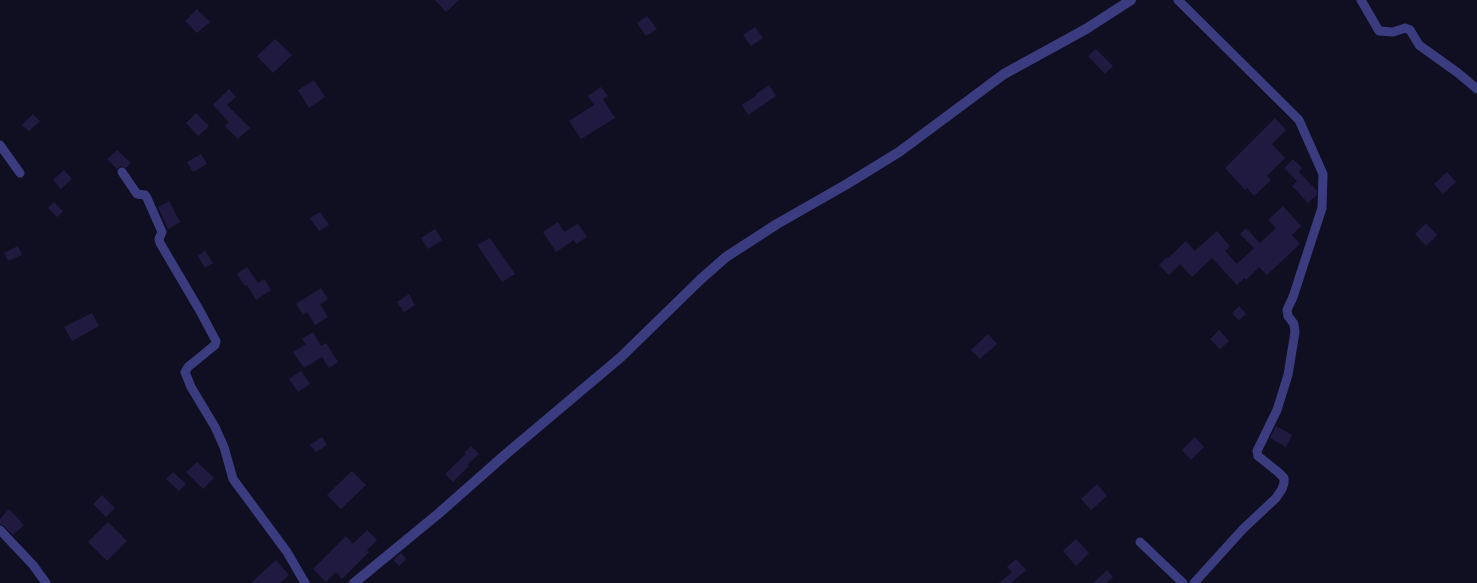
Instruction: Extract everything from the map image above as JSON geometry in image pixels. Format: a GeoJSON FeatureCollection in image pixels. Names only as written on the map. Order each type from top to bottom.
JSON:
{"type":"FeatureCollection","features":[{"type":"Feature","properties":{"kind":"street"},"geometry":{"type":"LineString","coordinates":[[354,583],[438,514],[506,454],[621,357],[701,279],[726,257],[777,224],[899,152],[1004,74],[1086,29],[1132,0]]}},
{"type":"Feature","properties":{"kind":"street"},"geometry":{"type":"LineString","coordinates":[[1178,0],[1299,120],[1323,174],[1322,208],[1287,310],[1288,316],[1294,324],[1295,332],[1288,376],[1277,410],[1257,451],[1258,456],[1284,478],[1284,483],[1276,498],[1248,524],[1194,583]]}},
{"type":"Feature","properties":{"kind":"street"},"geometry":{"type":"LineString","coordinates":[[1361,0],[1379,31],[1393,32],[1405,28],[1410,30],[1419,45],[1477,89]]}},
{"type":"Feature","properties":{"kind":"street"},"geometry":{"type":"LineString","coordinates":[[0,145],[20,173]]}},
{"type":"Feature","properties":{"kind":"street"},"geometry":{"type":"LineString","coordinates":[[122,172],[137,194],[145,195],[147,198],[162,232],[159,239],[160,243],[216,341],[215,345],[188,367],[186,372],[191,387],[215,427],[224,447],[233,479],[288,552],[305,583]]}},
{"type":"Feature","properties":{"kind":"street"},"geometry":{"type":"LineString","coordinates":[[0,530],[33,565],[46,583]]}},
{"type":"Feature","properties":{"kind":"street"},"geometry":{"type":"LineString","coordinates":[[1140,542],[1183,583]]}},
{"type":"Feature","properties":{"kind":"building"},"geometry":{"type":"Polygon","coordinates":[[[435,0],[459,0],[446,12],[435,0]]]}},
{"type":"Feature","properties":{"kind":"building"},"geometry":{"type":"Polygon","coordinates":[[[197,9],[210,22],[197,33],[185,21],[197,9]]]}},
{"type":"Feature","properties":{"kind":"building"},"geometry":{"type":"Polygon","coordinates":[[[647,16],[657,29],[646,36],[637,23],[647,16]]]}},
{"type":"Feature","properties":{"kind":"building"},"geometry":{"type":"Polygon","coordinates":[[[755,27],[763,38],[751,46],[743,35],[755,27]]]}},
{"type":"Feature","properties":{"kind":"building"},"geometry":{"type":"Polygon","coordinates":[[[275,39],[292,55],[273,73],[257,56],[275,39]]]}},
{"type":"Feature","properties":{"kind":"building"},"geometry":{"type":"Polygon","coordinates":[[[1096,49],[1113,66],[1105,74],[1088,56],[1096,49]]]}},
{"type":"Feature","properties":{"kind":"building"},"geometry":{"type":"Polygon","coordinates":[[[314,80],[325,97],[309,108],[298,90],[314,80]]]}},
{"type":"Feature","properties":{"kind":"building"},"geometry":{"type":"Polygon","coordinates":[[[769,85],[776,96],[748,115],[742,105],[769,85]]]}},
{"type":"Feature","properties":{"kind":"building"},"geometry":{"type":"Polygon","coordinates":[[[601,87],[608,96],[603,99],[615,118],[581,139],[569,121],[594,105],[588,96],[601,87]]]}},
{"type":"Feature","properties":{"kind":"building"},"geometry":{"type":"Polygon","coordinates":[[[229,89],[236,97],[227,105],[250,128],[238,139],[225,126],[229,122],[213,105],[229,89]]]}},
{"type":"Feature","properties":{"kind":"building"},"geometry":{"type":"Polygon","coordinates":[[[196,113],[209,126],[198,136],[186,123],[196,113]]]}},
{"type":"Feature","properties":{"kind":"building"},"geometry":{"type":"Polygon","coordinates":[[[33,114],[40,121],[29,131],[22,125],[33,114]]]}},
{"type":"Feature","properties":{"kind":"building"},"geometry":{"type":"Polygon","coordinates":[[[1275,118],[1286,130],[1272,144],[1285,158],[1267,176],[1271,180],[1254,196],[1247,188],[1245,190],[1225,168],[1275,118]]]}},
{"type":"Feature","properties":{"kind":"building"},"geometry":{"type":"Polygon","coordinates":[[[117,150],[131,163],[126,168],[121,166],[117,169],[107,159],[117,150]]]}},
{"type":"Feature","properties":{"kind":"building"},"geometry":{"type":"Polygon","coordinates":[[[201,154],[207,164],[193,172],[187,162],[201,154]]]}},
{"type":"Feature","properties":{"kind":"building"},"geometry":{"type":"Polygon","coordinates":[[[1293,159],[1302,168],[1299,172],[1317,191],[1316,196],[1308,203],[1292,186],[1297,181],[1284,168],[1293,159]]]}},
{"type":"Feature","properties":{"kind":"building"},"geometry":{"type":"Polygon","coordinates":[[[64,170],[72,179],[61,189],[53,180],[64,170]]]}},
{"type":"Feature","properties":{"kind":"building"},"geometry":{"type":"Polygon","coordinates":[[[1447,172],[1456,182],[1443,194],[1434,184],[1447,172]]]}},
{"type":"Feature","properties":{"kind":"building"},"geometry":{"type":"Polygon","coordinates":[[[169,201],[180,222],[168,229],[158,207],[169,201]]]}},
{"type":"Feature","properties":{"kind":"building"},"geometry":{"type":"Polygon","coordinates":[[[54,202],[63,211],[57,217],[48,208],[54,202]]]}},
{"type":"Feature","properties":{"kind":"building"},"geometry":{"type":"Polygon","coordinates":[[[1283,206],[1301,226],[1292,235],[1300,244],[1267,275],[1259,267],[1246,280],[1244,278],[1237,285],[1212,258],[1192,277],[1180,264],[1169,275],[1159,265],[1186,241],[1195,251],[1217,231],[1230,246],[1225,251],[1237,264],[1254,248],[1240,234],[1246,228],[1260,243],[1276,228],[1268,220],[1283,206]]]}},
{"type":"Feature","properties":{"kind":"building"},"geometry":{"type":"Polygon","coordinates":[[[320,212],[329,225],[319,231],[310,218],[320,212]]]}},
{"type":"Feature","properties":{"kind":"building"},"geometry":{"type":"Polygon","coordinates":[[[558,222],[564,232],[578,224],[587,237],[576,244],[574,240],[556,252],[543,232],[558,222]]]}},
{"type":"Feature","properties":{"kind":"building"},"geometry":{"type":"Polygon","coordinates":[[[1426,223],[1437,235],[1426,246],[1415,234],[1426,223]]]}},
{"type":"Feature","properties":{"kind":"building"},"geometry":{"type":"Polygon","coordinates":[[[435,229],[442,240],[428,249],[421,238],[435,229]]]}},
{"type":"Feature","properties":{"kind":"building"},"geometry":{"type":"Polygon","coordinates":[[[490,238],[515,274],[502,282],[477,245],[490,238]]]}},
{"type":"Feature","properties":{"kind":"building"},"geometry":{"type":"Polygon","coordinates":[[[18,246],[22,255],[8,261],[4,253],[18,246]]]}},
{"type":"Feature","properties":{"kind":"building"},"geometry":{"type":"Polygon","coordinates":[[[205,251],[213,263],[205,268],[198,256],[205,251]]]}},
{"type":"Feature","properties":{"kind":"building"},"geometry":{"type":"Polygon","coordinates":[[[247,267],[258,283],[264,279],[271,290],[256,300],[247,285],[245,286],[237,274],[247,267]]]}},
{"type":"Feature","properties":{"kind":"building"},"geometry":{"type":"Polygon","coordinates":[[[321,288],[328,299],[320,304],[328,317],[315,325],[307,312],[303,315],[296,304],[321,288]]]}},
{"type":"Feature","properties":{"kind":"building"},"geometry":{"type":"Polygon","coordinates":[[[409,294],[415,305],[404,312],[397,302],[409,294]]]}},
{"type":"Feature","properties":{"kind":"building"},"geometry":{"type":"Polygon","coordinates":[[[1239,306],[1246,314],[1239,320],[1232,313],[1239,306]]]}},
{"type":"Feature","properties":{"kind":"building"},"geometry":{"type":"Polygon","coordinates":[[[92,313],[99,326],[72,341],[64,327],[92,313]]]}},
{"type":"Feature","properties":{"kind":"building"},"geometry":{"type":"Polygon","coordinates":[[[1219,330],[1229,341],[1220,349],[1210,339],[1219,330]]]}},
{"type":"Feature","properties":{"kind":"building"},"geometry":{"type":"Polygon","coordinates":[[[313,332],[321,346],[326,343],[338,362],[329,368],[322,357],[304,368],[293,352],[306,344],[302,339],[313,332]]]}},
{"type":"Feature","properties":{"kind":"building"},"geometry":{"type":"Polygon","coordinates":[[[988,334],[997,344],[980,359],[971,350],[988,334]]]}},
{"type":"Feature","properties":{"kind":"building"},"geometry":{"type":"Polygon","coordinates":[[[301,371],[310,384],[298,392],[289,379],[301,371]]]}},
{"type":"Feature","properties":{"kind":"building"},"geometry":{"type":"Polygon","coordinates":[[[1276,426],[1292,435],[1286,447],[1270,438],[1276,426]]]}},
{"type":"Feature","properties":{"kind":"building"},"geometry":{"type":"Polygon","coordinates":[[[322,437],[327,445],[316,452],[310,445],[322,437]]]}},
{"type":"Feature","properties":{"kind":"building"},"geometry":{"type":"Polygon","coordinates":[[[1195,437],[1204,447],[1191,460],[1182,450],[1195,437]]]}},
{"type":"Feature","properties":{"kind":"building"},"geometry":{"type":"Polygon","coordinates":[[[471,446],[479,454],[467,465],[469,466],[453,482],[445,474],[466,454],[464,453],[471,446]]]}},
{"type":"Feature","properties":{"kind":"building"},"geometry":{"type":"Polygon","coordinates":[[[197,462],[214,478],[203,489],[186,472],[197,462]]]}},
{"type":"Feature","properties":{"kind":"building"},"geometry":{"type":"Polygon","coordinates":[[[352,471],[366,485],[341,509],[327,495],[352,471]]]}},
{"type":"Feature","properties":{"kind":"building"},"geometry":{"type":"Polygon","coordinates":[[[173,472],[186,484],[179,491],[166,479],[173,472]]]}},
{"type":"Feature","properties":{"kind":"building"},"geometry":{"type":"Polygon","coordinates":[[[1097,484],[1107,496],[1091,510],[1081,499],[1097,484]]]}},
{"type":"Feature","properties":{"kind":"building"},"geometry":{"type":"Polygon","coordinates":[[[102,495],[115,508],[106,517],[93,504],[102,495]]]}},
{"type":"Feature","properties":{"kind":"building"},"geometry":{"type":"Polygon","coordinates":[[[9,509],[24,525],[13,535],[0,524],[0,519],[9,509]]]}},
{"type":"Feature","properties":{"kind":"building"},"geometry":{"type":"Polygon","coordinates":[[[108,522],[127,541],[107,561],[88,542],[108,522]]]}},
{"type":"Feature","properties":{"kind":"building"},"geometry":{"type":"Polygon","coordinates":[[[367,530],[377,540],[367,550],[369,552],[342,579],[336,572],[326,582],[313,569],[346,536],[353,544],[367,530]]]}},
{"type":"Feature","properties":{"kind":"building"},"geometry":{"type":"Polygon","coordinates":[[[1076,539],[1089,553],[1076,566],[1063,551],[1076,539]]]}},
{"type":"Feature","properties":{"kind":"building"},"geometry":{"type":"Polygon","coordinates":[[[401,553],[406,559],[399,566],[393,560],[401,553]]]}},
{"type":"Feature","properties":{"kind":"building"},"geometry":{"type":"Polygon","coordinates":[[[1016,559],[1026,570],[1011,583],[999,583],[1012,572],[1007,567],[1016,559]]]}},
{"type":"Feature","properties":{"kind":"building"},"geometry":{"type":"Polygon","coordinates":[[[276,560],[289,575],[280,583],[251,583],[276,560]]]}},
{"type":"Feature","properties":{"kind":"building"},"geometry":{"type":"Polygon","coordinates":[[[1107,570],[1113,577],[1106,583],[1093,583],[1107,570]]]}}]}
